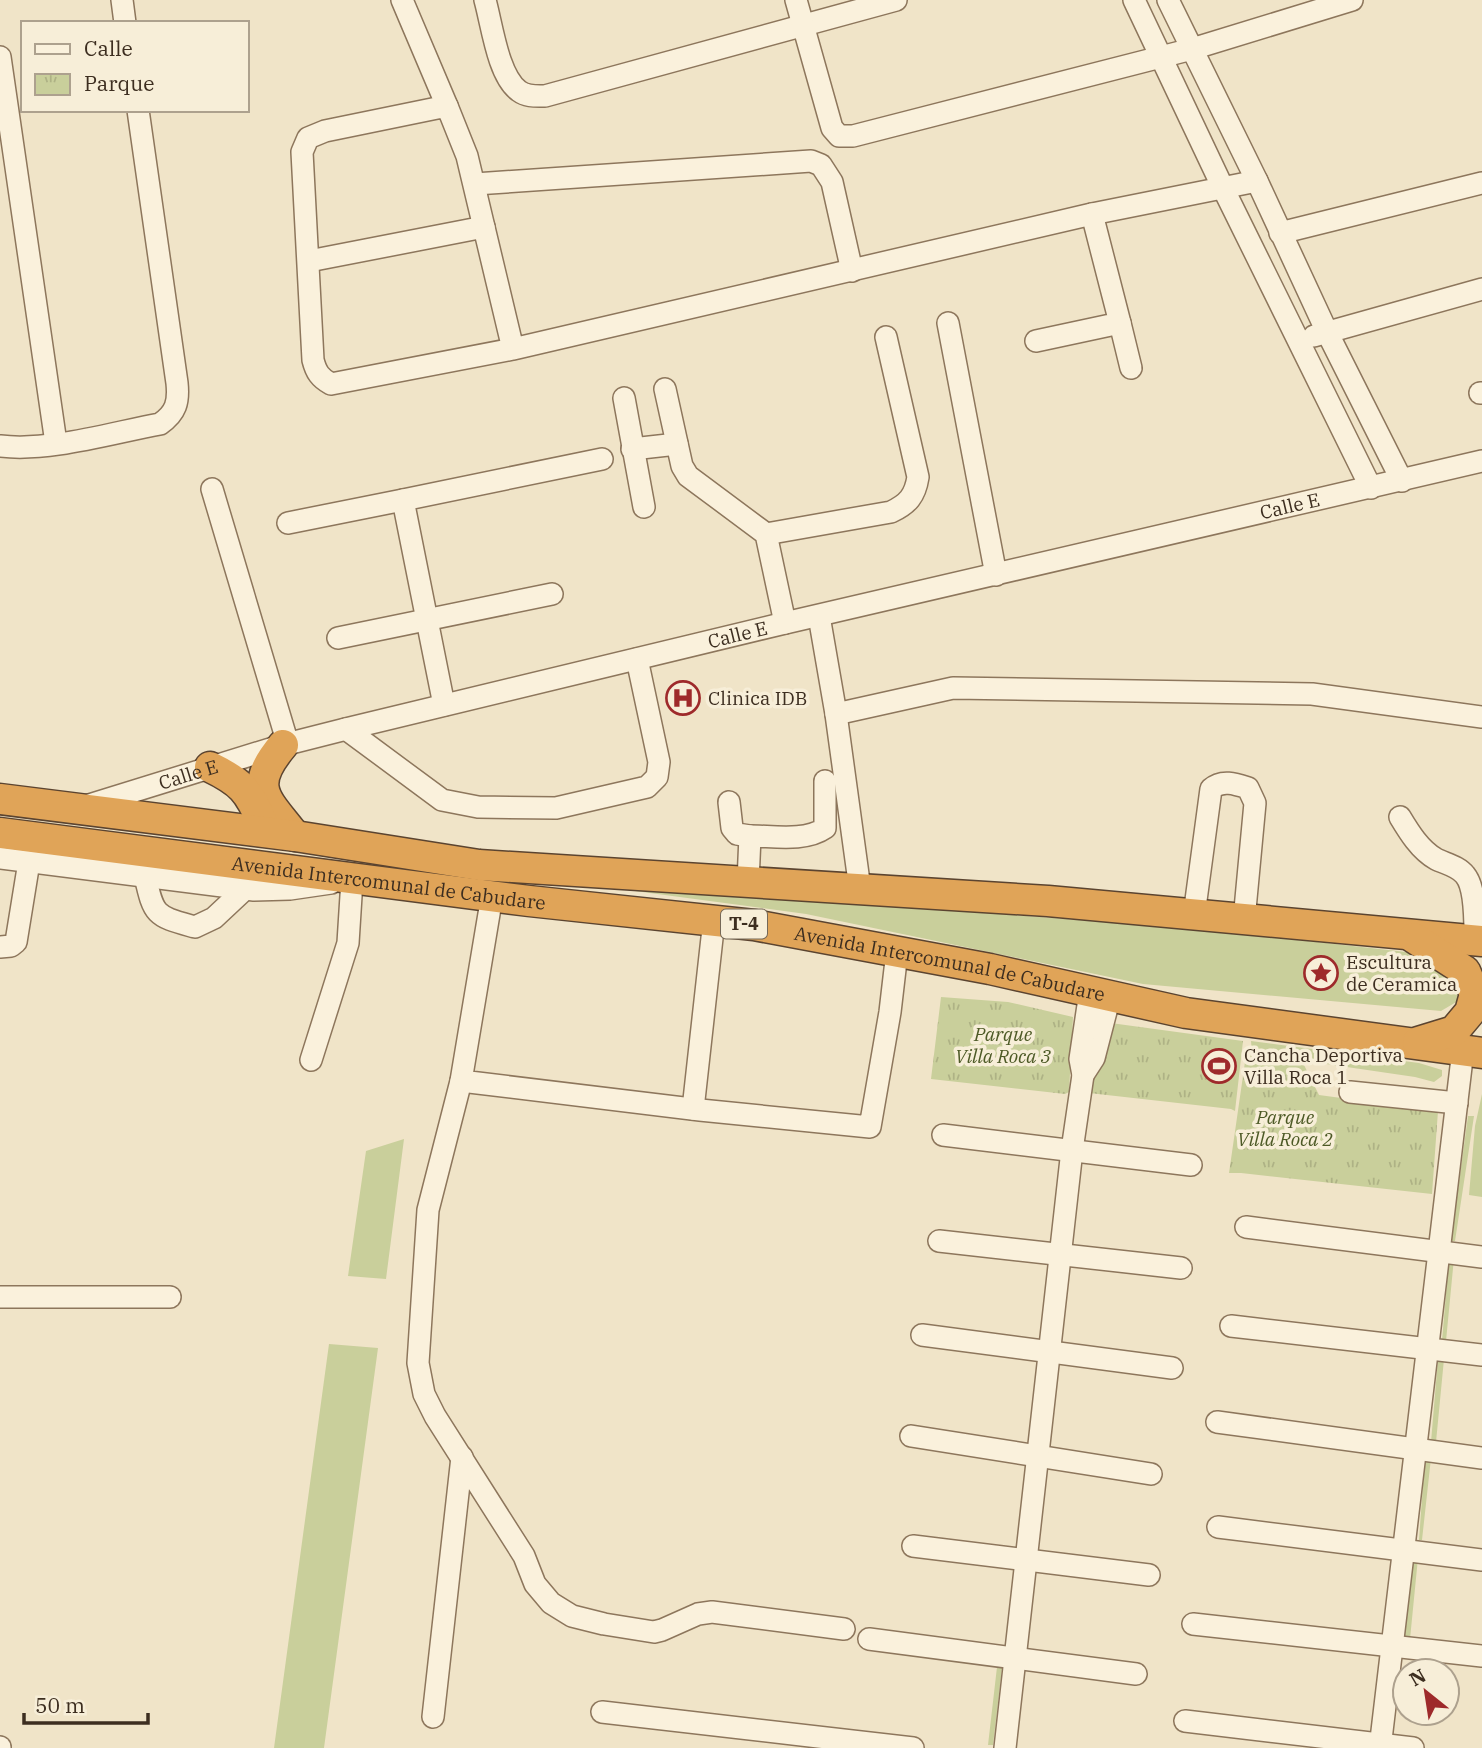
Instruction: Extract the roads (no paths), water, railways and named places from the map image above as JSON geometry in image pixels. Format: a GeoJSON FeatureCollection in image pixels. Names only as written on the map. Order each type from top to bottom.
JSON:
{"type":"FeatureCollection","features":[{"type":"Feature","properties":{"kind":"highway"},"geometry":{"type":"LineString","coordinates":[[281,834],[266,798],[263,780],[267,764],[286,744]]}},
{"type":"Feature","properties":{"kind":"highway"},"geometry":{"type":"LineString","coordinates":[[210,768],[226,775],[246,790],[281,834]]}},
{"type":"Feature","properties":{"kind":"highway","name":"Avenida Intercomunal de Cabudare"},"geometry":{"type":"LineString","coordinates":[[0,799],[281,834],[479,865],[1048,901],[1478,940]]}},
{"type":"Feature","properties":{"kind":"highway","name":"Avenida Intercomunal de Cabudare"},"geometry":{"type":"LineString","coordinates":[[13,843],[754,925],[1186,1013],[1473,1051]]}},
{"type":"Feature","properties":{"kind":"highway","name":"T-4"},"geometry":{"type":"LineString","coordinates":[[1410,935],[1465,971],[1475,994],[1470,1012],[1454,1031],[1414,1044]]}},
{"type":"Feature","properties":{"kind":"street"},"geometry":{"type":"LineString","coordinates":[[122,0],[125,21]]}},
{"type":"Feature","properties":{"kind":"street"},"geometry":{"type":"LineString","coordinates":[[402,0],[467,156],[513,349]]}},
{"type":"Feature","properties":{"kind":"street"},"geometry":{"type":"LineString","coordinates":[[485,0],[503,70],[520,92],[532,96],[545,96],[896,0]]}},
{"type":"Feature","properties":{"kind":"street"},"geometry":{"type":"LineString","coordinates":[[796,0],[832,128],[839,136],[853,136],[1192,49],[1352,0]]}},
{"type":"Feature","properties":{"kind":"street"},"geometry":{"type":"LineString","coordinates":[[1134,0],[1371,488]]}},
{"type":"Feature","properties":{"kind":"street"},"geometry":{"type":"LineString","coordinates":[[1168,0],[1327,332],[1402,481]]}},
{"type":"Feature","properties":{"kind":"street"},"geometry":{"type":"LineString","coordinates":[[0,57],[3,111],[56,443]]}},
{"type":"Feature","properties":{"kind":"street"},"geometry":{"type":"LineString","coordinates":[[447,106],[324,131],[308,138],[302,152],[313,360],[321,378],[331,384],[513,349],[1092,214],[1257,181]]}},
{"type":"Feature","properties":{"kind":"street"},"geometry":{"type":"LineString","coordinates":[[0,446],[56,443],[159,424],[170,417],[177,406],[177,383],[138,112]]}},
{"type":"Feature","properties":{"kind":"street"},"geometry":{"type":"LineString","coordinates":[[475,184],[811,161],[821,165],[832,182],[852,271]]}},
{"type":"Feature","properties":{"kind":"street"},"geometry":{"type":"LineString","coordinates":[[1280,233],[1482,183]]}},
{"type":"Feature","properties":{"kind":"street"},"geometry":{"type":"LineString","coordinates":[[1092,214],[1131,368]]}},
{"type":"Feature","properties":{"kind":"street"},"geometry":{"type":"LineString","coordinates":[[309,261],[484,227]]}},
{"type":"Feature","properties":{"kind":"street"},"geometry":{"type":"LineString","coordinates":[[1299,341],[1482,289]]}},
{"type":"Feature","properties":{"kind":"street"},"geometry":{"type":"LineString","coordinates":[[948,323],[996,575]]}},
{"type":"Feature","properties":{"kind":"street"},"geometry":{"type":"LineString","coordinates":[[1036,341],[1120,323]]}},
{"type":"Feature","properties":{"kind":"street"},"geometry":{"type":"LineString","coordinates":[[766,534],[891,512],[905,505],[916,492],[918,477],[886,337]]}},
{"type":"Feature","properties":{"kind":"street"},"geometry":{"type":"LineString","coordinates":[[665,389],[682,466],[688,476],[766,534],[785,624]]}},
{"type":"Feature","properties":{"kind":"street"},"geometry":{"type":"LineString","coordinates":[[624,398],[644,507]]}},
{"type":"Feature","properties":{"kind":"street"},"geometry":{"type":"LineString","coordinates":[[632,449],[677,444]]}},
{"type":"Feature","properties":{"kind":"street"},"geometry":{"type":"LineString","coordinates":[[288,523],[602,459]]}},
{"type":"Feature","properties":{"kind":"street","name":"Calle E"},"geometry":{"type":"LineString","coordinates":[[77,808],[286,744],[346,729],[1482,461]]}},
{"type":"Feature","properties":{"kind":"street"},"geometry":{"type":"LineString","coordinates":[[212,488],[286,744]]}},
{"type":"Feature","properties":{"kind":"street"},"geometry":{"type":"LineString","coordinates":[[403,500],[444,705]]}},
{"type":"Feature","properties":{"kind":"street"},"geometry":{"type":"LineString","coordinates":[[338,638],[552,594]]}},
{"type":"Feature","properties":{"kind":"street"},"geometry":{"type":"LineString","coordinates":[[819,616],[836,714],[860,889]]}},
{"type":"Feature","properties":{"kind":"street"},"geometry":{"type":"LineString","coordinates":[[346,729],[442,800],[466,805],[556,808],[647,787],[657,777],[659,762],[638,659]]}},
{"type":"Feature","properties":{"kind":"street"},"geometry":{"type":"LineString","coordinates":[[836,714],[953,688],[1312,694],[1482,717]]}},
{"type":"Feature","properties":{"kind":"street"},"geometry":{"type":"LineString","coordinates":[[729,803],[732,828],[737,834],[815,835],[825,828],[825,782]]}},
{"type":"Feature","properties":{"kind":"street"},"geometry":{"type":"LineString","coordinates":[[1194,915],[1211,789],[1215,785],[1231,782],[1248,788],[1255,803],[1244,920]]}},
{"type":"Feature","properties":{"kind":"street"},"geometry":{"type":"LineString","coordinates":[[1400,817],[1413,838],[1434,858],[1455,867],[1467,876],[1474,904],[1478,940]]}},
{"type":"Feature","properties":{"kind":"street"},"geometry":{"type":"LineString","coordinates":[[748,882],[750,836]]}},
{"type":"Feature","properties":{"kind":"street"},"geometry":{"type":"LineString","coordinates":[[0,858],[13,843]]}},
{"type":"Feature","properties":{"kind":"street"},"geometry":{"type":"LineString","coordinates":[[13,843],[145,876],[245,889],[290,889],[354,879],[348,943],[311,1060]]}},
{"type":"Feature","properties":{"kind":"street"},"geometry":{"type":"LineString","coordinates":[[0,947],[11,946],[16,942],[13,843]]}},
{"type":"Feature","properties":{"kind":"street"},"geometry":{"type":"LineString","coordinates":[[145,876],[152,905],[158,914],[168,920],[195,927],[214,918],[245,889]]}},
{"type":"Feature","properties":{"kind":"street"},"geometry":{"type":"LineString","coordinates":[[492,896],[461,1080],[428,1210],[418,1363],[424,1394],[435,1416],[524,1556],[535,1584],[551,1603],[572,1616],[654,1632],[698,1614],[712,1612],[844,1629]]}},
{"type":"Feature","properties":{"kind":"street"},"geometry":{"type":"LineString","coordinates":[[693,1109],[714,920]]}},
{"type":"Feature","properties":{"kind":"street"},"geometry":{"type":"LineString","coordinates":[[461,1080],[693,1109],[870,1127],[890,1012],[897,952]]}},
{"type":"Feature","properties":{"kind":"street"},"geometry":{"type":"LineString","coordinates":[[1005,1748],[1072,1150],[1083,1075],[1080,1059],[1100,994]]}},
{"type":"Feature","properties":{"kind":"street"},"geometry":{"type":"LineString","coordinates":[[1380,1746],[1457,1103],[1473,1051]]}},
{"type":"Feature","properties":{"kind":"street"},"geometry":{"type":"LineString","coordinates":[[1350,1092],[1457,1103]]}},
{"type":"Feature","properties":{"kind":"street"},"geometry":{"type":"LineString","coordinates":[[943,1135],[1191,1165]]}},
{"type":"Feature","properties":{"kind":"street"},"geometry":{"type":"LineString","coordinates":[[1246,1227],[1482,1257]]}},
{"type":"Feature","properties":{"kind":"street"},"geometry":{"type":"LineString","coordinates":[[939,1241],[1181,1268]]}},
{"type":"Feature","properties":{"kind":"street"},"geometry":{"type":"LineString","coordinates":[[0,1297],[170,1297]]}},
{"type":"Feature","properties":{"kind":"street"},"geometry":{"type":"LineString","coordinates":[[1231,1326],[1482,1355]]}},
{"type":"Feature","properties":{"kind":"street"},"geometry":{"type":"LineString","coordinates":[[922,1335],[1172,1368]]}},
{"type":"Feature","properties":{"kind":"street"},"geometry":{"type":"LineString","coordinates":[[1217,1422],[1482,1458]]}},
{"type":"Feature","properties":{"kind":"street"},"geometry":{"type":"LineString","coordinates":[[911,1436],[1151,1474]]}},
{"type":"Feature","properties":{"kind":"street"},"geometry":{"type":"LineString","coordinates":[[433,1717],[462,1457]]}},
{"type":"Feature","properties":{"kind":"street"},"geometry":{"type":"LineString","coordinates":[[1218,1527],[1482,1560]]}},
{"type":"Feature","properties":{"kind":"street"},"geometry":{"type":"LineString","coordinates":[[912,1546],[1149,1575]]}},
{"type":"Feature","properties":{"kind":"street"},"geometry":{"type":"LineString","coordinates":[[1193,1624],[1482,1656]]}},
{"type":"Feature","properties":{"kind":"street"},"geometry":{"type":"LineString","coordinates":[[869,1639],[1136,1674]]}},
{"type":"Feature","properties":{"kind":"street"},"geometry":{"type":"LineString","coordinates":[[603,1712],[760,1739],[913,1748]]}},
{"type":"Feature","properties":{"kind":"street"},"geometry":{"type":"LineString","coordinates":[[1185,1721],[1413,1748]]}},
{"type":"Feature","properties":{"kind":"place","name":"Clinica IDB"},"geometry":{"type":"Point","coordinates":[683,698]}},
{"type":"Feature","properties":{"kind":"place","name":"Escultura de Ceramica"},"geometry":{"type":"Point","coordinates":[1321,973]}},
{"type":"Feature","properties":{"kind":"place","name":"Cancha Deportiva Villa Roca 1"},"geometry":{"type":"Point","coordinates":[1219,1066]}},
{"type":"Feature","properties":{"kind":"park label","name":"Parque Villa Roca 3"},"geometry":{"type":"Point","coordinates":[1003,1045]}},
{"type":"Feature","properties":{"kind":"park label","name":"Parque Villa Roca 2"},"geometry":{"type":"Point","coordinates":[1285,1128]}}]}
